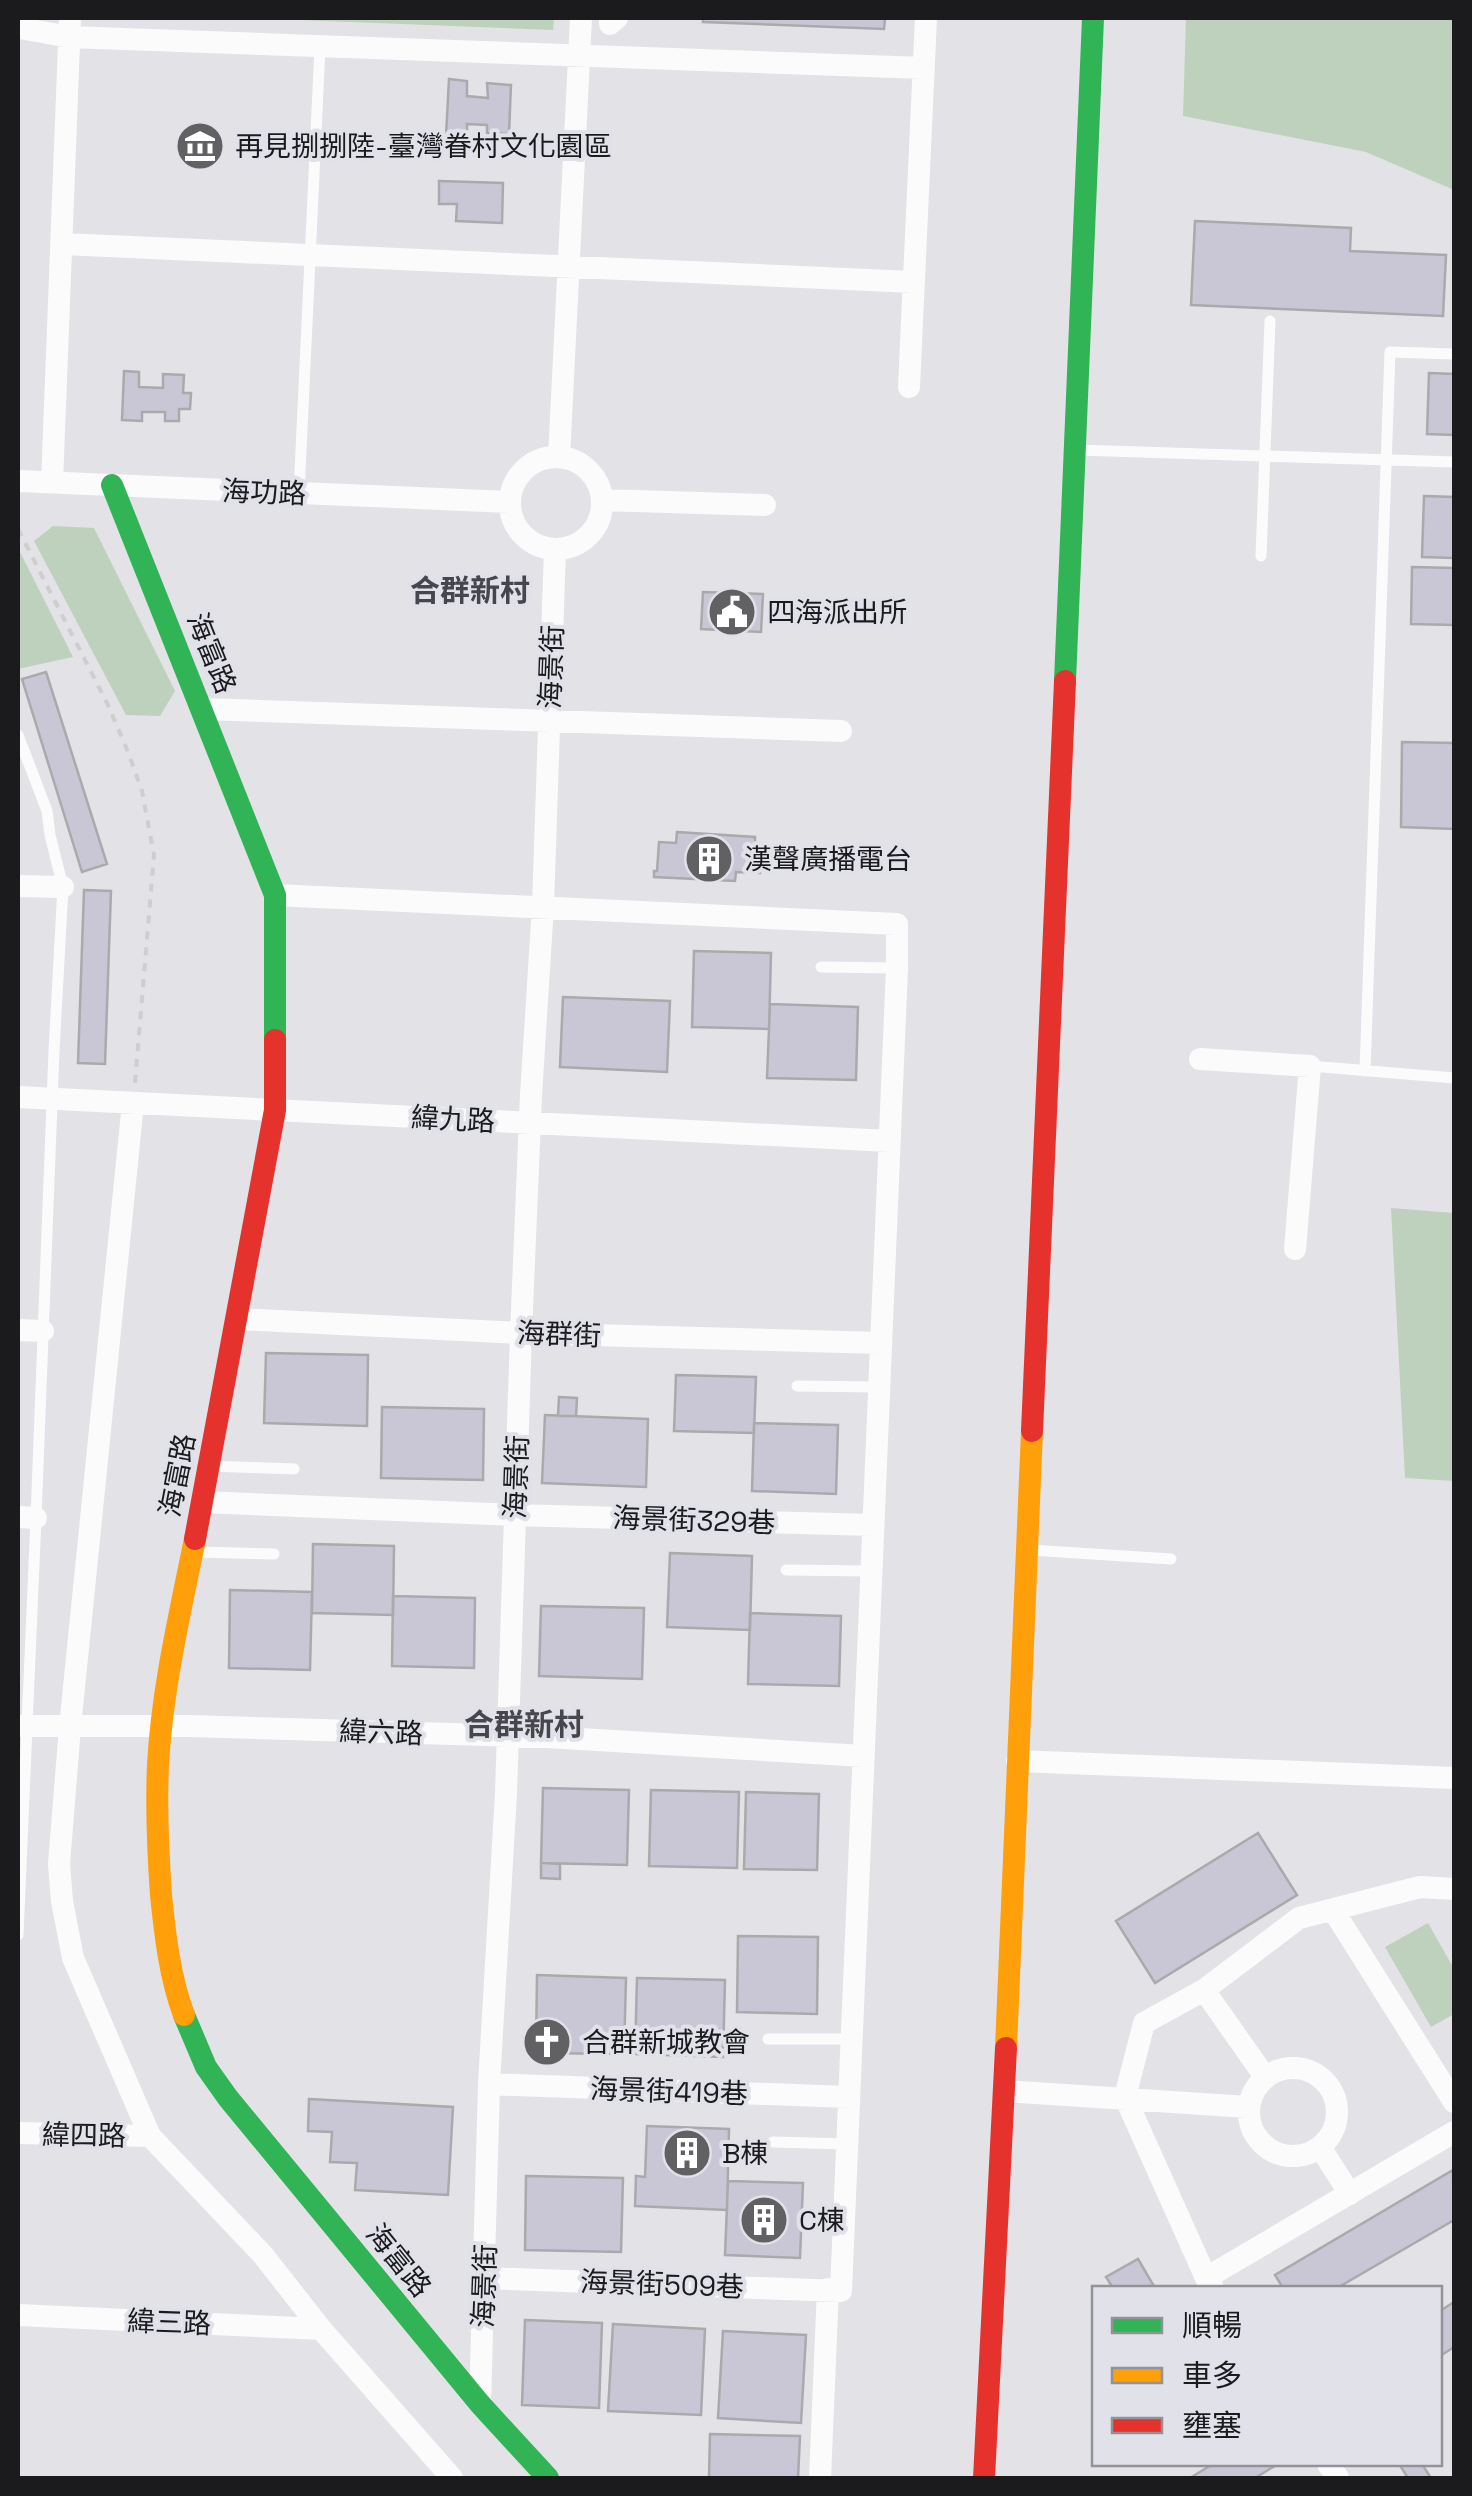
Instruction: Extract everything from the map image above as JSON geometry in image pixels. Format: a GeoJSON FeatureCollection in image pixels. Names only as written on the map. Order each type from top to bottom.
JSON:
{"type":"FeatureCollection","features":[{"type":"Feature","properties":{"kind":"street"},"geometry":{"type":"LineString","coordinates":[[559,457],[581,18]]}},
{"type":"Feature","properties":{"kind":"street"},"geometry":{"type":"LineString","coordinates":[[908,387],[926,18]]}},
{"type":"Feature","properties":{"kind":"street"},"geometry":{"type":"LineString","coordinates":[[984,2478],[1093,18]]}},
{"type":"Feature","properties":{"kind":"street"},"geometry":{"type":"LineString","coordinates":[[18,25],[320,47],[923,68]]}},
{"type":"Feature","properties":{"kind":"street"},"geometry":{"type":"LineString","coordinates":[[52,483],[70,27]]}},
{"type":"Feature","properties":{"kind":"street"},"geometry":{"type":"LineString","coordinates":[[62,244],[914,282]]}},
{"type":"Feature","properties":{"kind":"street"},"geometry":{"type":"LineString","coordinates":[[559,457],[584,466],[599,487],[602,500],[601,515],[584,540],[556,549],[528,540],[518,529],[510,502],[520,474],[531,464],[559,457]]}},
{"type":"Feature","properties":{"kind":"street","name":"海功路"},"geometry":{"type":"LineString","coordinates":[[18,482],[510,502]]}},
{"type":"Feature","properties":{"kind":"street","name":"海富路"},"geometry":{"type":"LineString","coordinates":[[112,485],[275,895],[275,1110],[160,1726],[156,1834],[163,1916],[176,1994],[206,2067],[239,2112],[480,2404],[548,2478]]}},
{"type":"Feature","properties":{"kind":"street"},"geometry":{"type":"LineString","coordinates":[[602,500],[765,505]]}},
{"type":"Feature","properties":{"kind":"street","name":"海景街"},"geometry":{"type":"LineString","coordinates":[[480,2404],[489,2084],[506,1793],[521,1333],[556,549]]}},
{"type":"Feature","properties":{"kind":"street"},"geometry":{"type":"LineString","coordinates":[[202,708],[841,730]]}},
{"type":"Feature","properties":{"kind":"street"},"geometry":{"type":"LineString","coordinates":[[18,886],[63,887]]}},
{"type":"Feature","properties":{"kind":"street"},"geometry":{"type":"LineString","coordinates":[[275,895],[897,924],[847,2144],[820,2478]]}},
{"type":"Feature","properties":{"kind":"street"},"geometry":{"type":"LineString","coordinates":[[1200,1058],[1310,1066],[1295,1249]]}},
{"type":"Feature","properties":{"kind":"street","name":"緯九路"},"geometry":{"type":"LineString","coordinates":[[18,1097],[889,1141]]}},
{"type":"Feature","properties":{"kind":"street"},"geometry":{"type":"LineString","coordinates":[[133,1103],[59,1864],[74,1958],[150,2136],[263,2255],[452,2478]]}},
{"type":"Feature","properties":{"kind":"street","name":"海群街"},"geometry":{"type":"LineString","coordinates":[[237,1319],[521,1333],[881,1343]]}},
{"type":"Feature","properties":{"kind":"street"},"geometry":{"type":"LineString","coordinates":[[18,1330],[43,1332]]}},
{"type":"Feature","properties":{"kind":"street","name":"海景街329巷"},"geometry":{"type":"LineString","coordinates":[[202,1502],[873,1525]]}},
{"type":"Feature","properties":{"kind":"street","name":"緯六路"},"geometry":{"type":"LineString","coordinates":[[22,1726],[507,1736],[863,1756]]}},
{"type":"Feature","properties":{"kind":"street"},"geometry":{"type":"LineString","coordinates":[[1017,1760],[1454,1778]]}},
{"type":"Feature","properties":{"kind":"street"},"geometry":{"type":"LineString","coordinates":[[1454,1889],[1420,1887],[1300,1918],[1204,1990],[1144,2023],[1125,2097],[1210,2283],[1454,2132]]}},
{"type":"Feature","properties":{"kind":"street"},"geometry":{"type":"LineString","coordinates":[[1332,1910],[1454,2102]]}},
{"type":"Feature","properties":{"kind":"street"},"geometry":{"type":"LineString","coordinates":[[1204,1990],[1265,2078]]}},
{"type":"Feature","properties":{"kind":"street"},"geometry":{"type":"LineString","coordinates":[[1290,2068],[1317,2075],[1328,2085],[1338,2110],[1330,2137],[1320,2147],[1292,2157],[1265,2147],[1255,2136],[1248,2107],[1256,2086],[1265,2078],[1290,2068]]}},
{"type":"Feature","properties":{"kind":"street","name":"海景街419巷"},"geometry":{"type":"LineString","coordinates":[[489,2084],[849,2097]]}},
{"type":"Feature","properties":{"kind":"street"},"geometry":{"type":"LineString","coordinates":[[1004,2091],[1248,2107]]}},
{"type":"Feature","properties":{"kind":"street","name":"緯四路"},"geometry":{"type":"LineString","coordinates":[[18,2133],[150,2136]]}},
{"type":"Feature","properties":{"kind":"street"},"geometry":{"type":"LineString","coordinates":[[1320,2147],[1350,2194]]}},
{"type":"Feature","properties":{"kind":"street","name":"海景街509巷"},"geometry":{"type":"LineString","coordinates":[[484,2278],[834,2290]]}},
{"type":"Feature","properties":{"kind":"street","name":"緯三路"},"geometry":{"type":"LineString","coordinates":[[18,2316],[321,2328]]}},
{"type":"Feature","properties":{"kind":"lane"},"geometry":{"type":"LineString","coordinates":[[604,57],[612,20]]}},
{"type":"Feature","properties":{"kind":"lane"},"geometry":{"type":"LineString","coordinates":[[299,493],[320,47]]}},
{"type":"Feature","properties":{"kind":"lane"},"geometry":{"type":"LineString","coordinates":[[1261,556],[1270,321]]}},
{"type":"Feature","properties":{"kind":"lane"},"geometry":{"type":"LineString","coordinates":[[1365,1071],[1390,352],[1454,354]]}},
{"type":"Feature","properties":{"kind":"lane"},"geometry":{"type":"LineString","coordinates":[[1074,450],[1454,462]]}},
{"type":"Feature","properties":{"kind":"lane"},"geometry":{"type":"LineString","coordinates":[[18,735],[47,810],[63,887],[43,1332],[27,1518],[18,1935]]}},
{"type":"Feature","properties":{"kind":"lane"},"geometry":{"type":"LineString","coordinates":[[821,967],[897,968]]}},
{"type":"Feature","properties":{"kind":"lane"},"geometry":{"type":"LineString","coordinates":[[1310,1066],[1454,1078]]}},
{"type":"Feature","properties":{"kind":"lane"},"geometry":{"type":"LineString","coordinates":[[797,1386],[879,1387]]}},
{"type":"Feature","properties":{"kind":"lane"},"geometry":{"type":"LineString","coordinates":[[210,1466],[294,1469]]}},
{"type":"Feature","properties":{"kind":"lane"},"geometry":{"type":"LineString","coordinates":[[1026,1550],[1171,1559]]}},
{"type":"Feature","properties":{"kind":"lane"},"geometry":{"type":"LineString","coordinates":[[192,1552],[274,1554]]}},
{"type":"Feature","properties":{"kind":"lane"},"geometry":{"type":"LineString","coordinates":[[786,1570],[871,1571]]}},
{"type":"Feature","properties":{"kind":"lane"},"geometry":{"type":"LineString","coordinates":[[768,2039],[852,2038]]}},
{"type":"Feature","properties":{"kind":"lane"},"geometry":{"type":"LineString","coordinates":[[773,2142],[847,2144]]}},
{"type":"Feature","properties":{"kind":"path"},"geometry":{"type":"LineString","coordinates":[[18,529],[108,705],[142,791],[154,856],[133,1103]]}},
{"type":"Feature","properties":{"kind":"green space"},"geometry":{"type":"Polygon","coordinates":[[[246,18],[554,18],[553,30],[246,18]]]}},
{"type":"Feature","properties":{"kind":"green space"},"geometry":{"type":"Polygon","coordinates":[[[1186,18],[1454,18],[1454,190],[1366,152],[1183,116],[1186,18]]]}},
{"type":"Feature","properties":{"kind":"green space"},"geometry":{"type":"Polygon","coordinates":[[[53,526],[94,528],[175,691],[160,716],[126,715],[34,541],[53,526]]]}},
{"type":"Feature","properties":{"kind":"green space"},"geometry":{"type":"Polygon","coordinates":[[[18,548],[73,657],[18,669],[18,548]]]}},
{"type":"Feature","properties":{"kind":"green space"},"geometry":{"type":"Polygon","coordinates":[[[1391,1208],[1454,1213],[1454,1481],[1405,1478],[1391,1208]]]}},
{"type":"Feature","properties":{"kind":"green space"},"geometry":{"type":"Polygon","coordinates":[[[1428,1923],[1454,1969],[1454,2014],[1431,2027],[1385,1947],[1428,1923]]]}},
{"type":"Feature","properties":{"kind":"building"},"geometry":{"type":"Polygon","coordinates":[[[703,18],[885,18],[884,29],[703,22],[703,18]]]}},
{"type":"Feature","properties":{"kind":"building"},"geometry":{"type":"Polygon","coordinates":[[[449,79],[467,81],[467,96],[488,98],[487,83],[511,85],[509,134],[487,133],[487,125],[467,124],[467,137],[446,136],[449,79]]]}},
{"type":"Feature","properties":{"kind":"building"},"geometry":{"type":"Polygon","coordinates":[[[439,181],[503,183],[502,223],[456,221],[457,204],[439,204],[439,181]]]}},
{"type":"Feature","properties":{"kind":"building"},"geometry":{"type":"Polygon","coordinates":[[[1195,221],[1351,228],[1350,251],[1446,255],[1443,316],[1191,305],[1195,221]]]}},
{"type":"Feature","properties":{"kind":"building"},"geometry":{"type":"Polygon","coordinates":[[[124,371],[139,372],[139,387],[163,388],[163,374],[184,375],[183,393],[191,393],[190,409],[179,409],[179,421],[165,421],[165,412],[142,412],[142,421],[122,420],[124,371]]]}},
{"type":"Feature","properties":{"kind":"building"},"geometry":{"type":"Polygon","coordinates":[[[1429,373],[1454,374],[1454,435],[1427,434],[1429,373]]]}},
{"type":"Feature","properties":{"kind":"building"},"geometry":{"type":"Polygon","coordinates":[[[1424,496],[1454,497],[1454,558],[1422,557],[1424,496]]]}},
{"type":"Feature","properties":{"kind":"building"},"geometry":{"type":"Polygon","coordinates":[[[1412,567],[1454,568],[1454,625],[1411,624],[1412,567]]]}},
{"type":"Feature","properties":{"kind":"building","name":"四海派出所"},"geometry":{"type":"Polygon","coordinates":[[[703,592],[763,594],[761,632],[701,629],[703,592]]]}},
{"type":"Feature","properties":{"kind":"building"},"geometry":{"type":"Polygon","coordinates":[[[46,672],[107,864],[82,872],[22,679],[46,672]]]}},
{"type":"Feature","properties":{"kind":"building"},"geometry":{"type":"Polygon","coordinates":[[[1402,742],[1454,743],[1454,829],[1401,827],[1402,742]]]}},
{"type":"Feature","properties":{"kind":"building","name":"漢聲廣播電台"},"geometry":{"type":"Polygon","coordinates":[[[677,832],[755,837],[755,847],[761,848],[760,873],[736,872],[735,881],[654,877],[659,842],[676,843],[677,832]]]}},
{"type":"Feature","properties":{"kind":"building"},"geometry":{"type":"Polygon","coordinates":[[[84,890],[111,891],[105,1064],[78,1063],[84,890]]]}},
{"type":"Feature","properties":{"kind":"building"},"geometry":{"type":"Polygon","coordinates":[[[694,951],[771,953],[769,1029],[692,1027],[694,951]]]}},
{"type":"Feature","properties":{"kind":"building"},"geometry":{"type":"Polygon","coordinates":[[[563,997],[670,1001],[667,1072],[560,1067],[563,997]]]}},
{"type":"Feature","properties":{"kind":"building"},"geometry":{"type":"Polygon","coordinates":[[[770,1004],[858,1007],[856,1080],[767,1078],[770,1004]]]}},
{"type":"Feature","properties":{"kind":"building"},"geometry":{"type":"Polygon","coordinates":[[[266,1353],[368,1355],[367,1426],[264,1423],[266,1353]]]}},
{"type":"Feature","properties":{"kind":"building"},"geometry":{"type":"Polygon","coordinates":[[[676,1375],[756,1377],[754,1433],[674,1431],[676,1375]]]}},
{"type":"Feature","properties":{"kind":"building"},"geometry":{"type":"Polygon","coordinates":[[[559,1397],[577,1398],[576,1416],[558,1416],[559,1397]]]}},
{"type":"Feature","properties":{"kind":"building"},"geometry":{"type":"Polygon","coordinates":[[[382,1407],[484,1409],[483,1480],[381,1478],[382,1407]]]}},
{"type":"Feature","properties":{"kind":"building"},"geometry":{"type":"Polygon","coordinates":[[[545,1415],[648,1419],[646,1487],[542,1483],[545,1415]]]}},
{"type":"Feature","properties":{"kind":"building"},"geometry":{"type":"Polygon","coordinates":[[[754,1423],[838,1425],[836,1494],[752,1491],[754,1423]]]}},
{"type":"Feature","properties":{"kind":"building"},"geometry":{"type":"Polygon","coordinates":[[[313,1544],[394,1546],[393,1615],[312,1613],[313,1544]]]}},
{"type":"Feature","properties":{"kind":"building"},"geometry":{"type":"Polygon","coordinates":[[[670,1553],[752,1556],[750,1630],[667,1627],[670,1553]]]}},
{"type":"Feature","properties":{"kind":"building"},"geometry":{"type":"Polygon","coordinates":[[[230,1590],[312,1592],[310,1670],[229,1668],[230,1590]]]}},
{"type":"Feature","properties":{"kind":"building"},"geometry":{"type":"Polygon","coordinates":[[[393,1596],[475,1598],[474,1668],[392,1666],[393,1596]]]}},
{"type":"Feature","properties":{"kind":"building"},"geometry":{"type":"Polygon","coordinates":[[[541,1606],[644,1608],[642,1679],[539,1676],[541,1606]]]}},
{"type":"Feature","properties":{"kind":"building"},"geometry":{"type":"Polygon","coordinates":[[[750,1613],[841,1616],[839,1686],[748,1684],[750,1613]]]}},
{"type":"Feature","properties":{"kind":"building"},"geometry":{"type":"Polygon","coordinates":[[[543,1788],[629,1790],[627,1865],[541,1863],[543,1788]]]}},
{"type":"Feature","properties":{"kind":"building"},"geometry":{"type":"Polygon","coordinates":[[[651,1790],[739,1792],[737,1868],[649,1866],[651,1790]]]}},
{"type":"Feature","properties":{"kind":"building"},"geometry":{"type":"Polygon","coordinates":[[[746,1792],[819,1794],[817,1870],[744,1869],[746,1792]]]}},
{"type":"Feature","properties":{"kind":"building"},"geometry":{"type":"Polygon","coordinates":[[[1258,1833],[1297,1895],[1155,1983],[1116,1921],[1258,1833]]]}},
{"type":"Feature","properties":{"kind":"building"},"geometry":{"type":"Polygon","coordinates":[[[541,1863],[560,1864],[560,1879],[541,1878],[541,1863]]]}},
{"type":"Feature","properties":{"kind":"building"},"geometry":{"type":"Polygon","coordinates":[[[738,1936],[818,1937],[817,2014],[737,2012],[738,1936]]]}},
{"type":"Feature","properties":{"kind":"building"},"geometry":{"type":"Polygon","coordinates":[[[537,1975],[626,1978],[624,2054],[536,2053],[537,1975]]]}},
{"type":"Feature","properties":{"kind":"building"},"geometry":{"type":"Polygon","coordinates":[[[637,1978],[725,1980],[723,2057],[635,2054],[637,1978]]]}},
{"type":"Feature","properties":{"kind":"building"},"geometry":{"type":"Polygon","coordinates":[[[309,2099],[453,2107],[448,2195],[355,2190],[357,2163],[330,2162],[332,2132],[308,2131],[309,2099]]]}},
{"type":"Feature","properties":{"kind":"building","name":"B棟"},"geometry":{"type":"Polygon","coordinates":[[[647,2126],[729,2129],[727,2210],[635,2206],[636,2176],[645,2177],[647,2126]]]}},
{"type":"Feature","properties":{"kind":"building"},"geometry":{"type":"Polygon","coordinates":[[[1453,2170],[1454,2220],[1340,2286],[1282,2286],[1275,2275],[1453,2170]]]}},
{"type":"Feature","properties":{"kind":"building"},"geometry":{"type":"Polygon","coordinates":[[[526,2176],[623,2178],[621,2252],[525,2250],[526,2176]]]}},
{"type":"Feature","properties":{"kind":"building","name":"C棟"},"geometry":{"type":"Polygon","coordinates":[[[728,2181],[803,2183],[800,2258],[725,2255],[728,2181]]]}},
{"type":"Feature","properties":{"kind":"building"},"geometry":{"type":"Polygon","coordinates":[[[1138,2259],[1154,2286],[1112,2286],[1106,2277],[1138,2259]]]}},
{"type":"Feature","properties":{"kind":"building"},"geometry":{"type":"Polygon","coordinates":[[[1454,2302],[1454,2347],[1442,2355],[1442,2310],[1454,2302]]]}},
{"type":"Feature","properties":{"kind":"building"},"geometry":{"type":"Polygon","coordinates":[[[525,2320],[602,2323],[599,2408],[522,2405],[525,2320]]]}},
{"type":"Feature","properties":{"kind":"building"},"geometry":{"type":"Polygon","coordinates":[[[613,2324],[705,2329],[701,2415],[608,2411],[613,2324]]]}},
{"type":"Feature","properties":{"kind":"building"},"geometry":{"type":"Polygon","coordinates":[[[723,2331],[806,2335],[801,2423],[718,2418],[723,2331]]]}},
{"type":"Feature","properties":{"kind":"building"},"geometry":{"type":"Polygon","coordinates":[[[710,2434],[800,2436],[798,2478],[709,2478],[710,2434]]]}},
{"type":"Feature","properties":{"kind":"building"},"geometry":{"type":"Polygon","coordinates":[[[1210,2466],[1275,2466],[1255,2478],[1190,2478],[1210,2466]]]}},
{"type":"Feature","properties":{"kind":"building"},"geometry":{"type":"Polygon","coordinates":[[[1400,2466],[1423,2466],[1431,2478],[1408,2478],[1400,2466]]]}},
{"type":"Feature","properties":{"kind":"traffic: fast"},"geometry":{"type":"LineString","coordinates":[[1065,681],[1093,18]]}},
{"type":"Feature","properties":{"kind":"traffic: fast"},"geometry":{"type":"LineString","coordinates":[[112,485],[275,895],[275,1040]]}},
{"type":"Feature","properties":{"kind":"traffic: fast"},"geometry":{"type":"LineString","coordinates":[[184,2015],[206,2067],[228,2098],[480,2404],[548,2478]]}},
{"type":"Feature","properties":{"kind":"traffic: slow"},"geometry":{"type":"LineString","coordinates":[[1006,2048],[1032,1431]]}},
{"type":"Feature","properties":{"kind":"traffic: slow"},"geometry":{"type":"LineString","coordinates":[[184,2015],[166,1941],[157,1781],[168,1680],[195,1539]]}},
{"type":"Feature","properties":{"kind":"traffic: jam"},"geometry":{"type":"LineString","coordinates":[[1032,1431],[1065,681]]}},
{"type":"Feature","properties":{"kind":"traffic: jam"},"geometry":{"type":"LineString","coordinates":[[195,1539],[275,1110],[275,1040]]}},
{"type":"Feature","properties":{"kind":"traffic: jam"},"geometry":{"type":"LineString","coordinates":[[984,2478],[1006,2048]]}},
{"type":"Feature","properties":{"kind":"place","name":"再見捌捌陸-臺灣眷村文化園區"},"geometry":{"type":"Point","coordinates":[200,146]}},
{"type":"Feature","properties":{"kind":"place","name":"四海派出所"},"geometry":{"type":"Point","coordinates":[732,612]}},
{"type":"Feature","properties":{"kind":"place","name":"漢聲廣播電台"},"geometry":{"type":"Point","coordinates":[709,859]}},
{"type":"Feature","properties":{"kind":"place","name":"合群新城教會"},"geometry":{"type":"Point","coordinates":[547,2042]}},
{"type":"Feature","properties":{"kind":"place","name":"B棟"},"geometry":{"type":"Point","coordinates":[687,2153]}},
{"type":"Feature","properties":{"kind":"place","name":"C棟"},"geometry":{"type":"Point","coordinates":[764,2220]}},
{"type":"Feature","properties":{"kind":"district","name":"合群新村"},"geometry":{"type":"Point","coordinates":[470,591]}},
{"type":"Feature","properties":{"kind":"district","name":"合群新村"},"geometry":{"type":"Point","coordinates":[524,1725]}}]}
